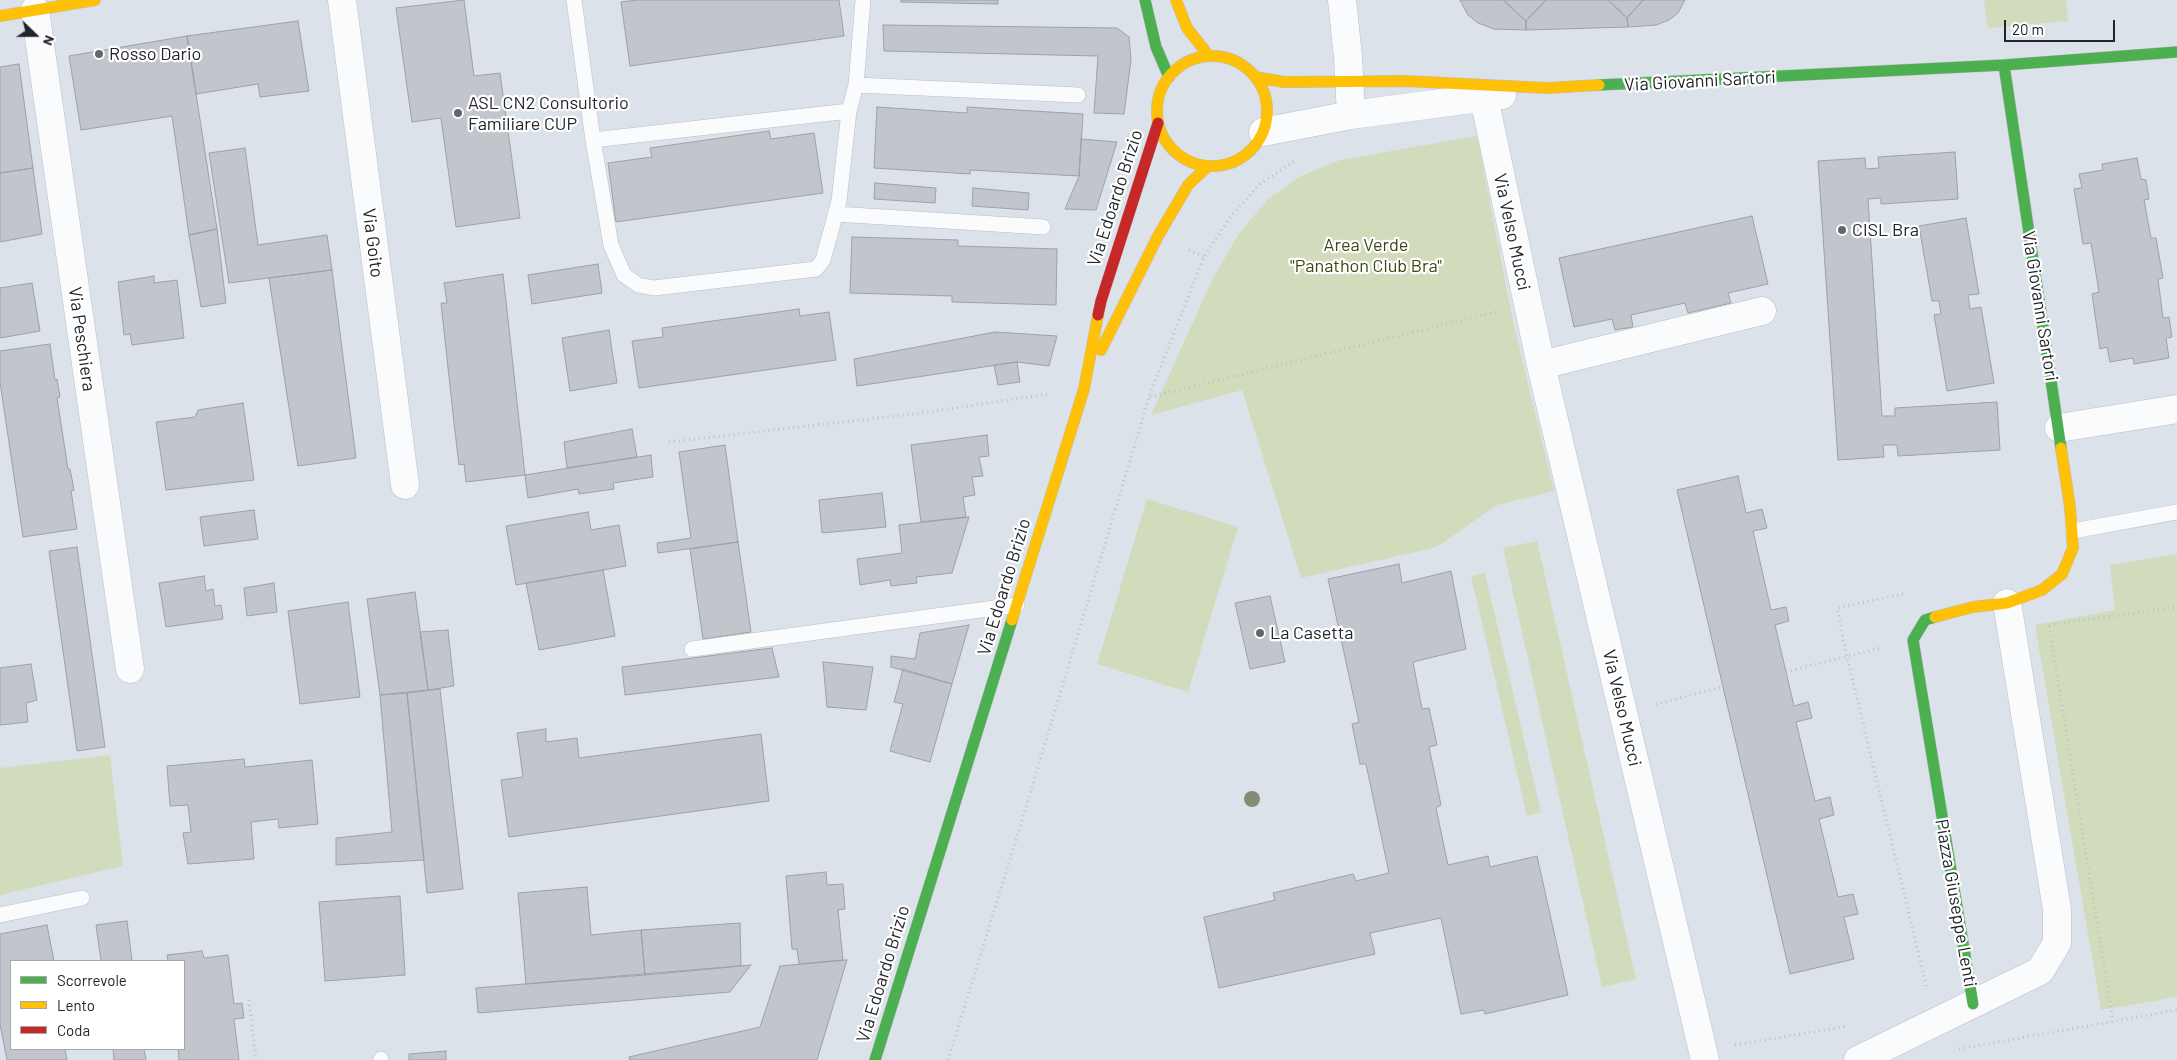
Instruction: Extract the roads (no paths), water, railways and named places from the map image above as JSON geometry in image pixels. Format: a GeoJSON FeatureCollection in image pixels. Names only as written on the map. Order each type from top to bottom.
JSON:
{"type":"FeatureCollection","features":[{"type":"Feature","properties":{"kind":"street"},"geometry":{"type":"LineString","coordinates":[[0,16],[95,0]]}},
{"type":"Feature","properties":{"kind":"street","name":"Via Goito"},"geometry":{"type":"LineString","coordinates":[[342,0],[405,486]]}},
{"type":"Feature","properties":{"kind":"street"},"geometry":{"type":"LineString","coordinates":[[1146,0],[1156,47],[1169,77]]}},
{"type":"Feature","properties":{"kind":"street"},"geometry":{"type":"LineString","coordinates":[[1176,0],[1188,28],[1209,56]]}},
{"type":"Feature","properties":{"kind":"street"},"geometry":{"type":"LineString","coordinates":[[1342,0],[1350,81],[1351,116]]}},
{"type":"Feature","properties":{"kind":"street","name":"Via Peschiera"},"geometry":{"type":"LineString","coordinates":[[35,10],[130,669]]}},
{"type":"Feature","properties":{"kind":"street","name":"Via Giovanni Sartori"},"geometry":{"type":"LineString","coordinates":[[1255,77],[1284,82],[1405,81],[1546,88],[2004,65],[2177,52]]}},
{"type":"Feature","properties":{"kind":"street"},"geometry":{"type":"LineString","coordinates":[[1209,56],[1226,58],[1242,65],[1255,77],[1263,89],[1266,103],[1267,117],[1264,132],[1254,147],[1241,158],[1225,165],[1207,166],[1190,162],[1175,153],[1164,139],[1158,122],[1157,107],[1161,91],[1169,77],[1180,66],[1194,59],[1209,56]]}},
{"type":"Feature","properties":{"kind":"street","name":"Via Giovanni Sartori"},"geometry":{"type":"LineString","coordinates":[[2004,65],[2059,428]]}},
{"type":"Feature","properties":{"kind":"street","name":"Via Giovanni Sartori"},"geometry":{"type":"LineString","coordinates":[[1264,132],[1351,116],[1546,88]]}},
{"type":"Feature","properties":{"kind":"street","name":"Via Velso Mucci"},"geometry":{"type":"LineString","coordinates":[[1484,98],[1541,365],[1704,1055]]}},
{"type":"Feature","properties":{"kind":"street","name":"Via Edoardo Brizio"},"geometry":{"type":"LineString","coordinates":[[875,1060],[1088,376],[1101,301],[1158,122]]}},
{"type":"Feature","properties":{"kind":"street"},"geometry":{"type":"LineString","coordinates":[[1088,376],[1158,236],[1188,185],[1207,166]]}},
{"type":"Feature","properties":{"kind":"street"},"geometry":{"type":"LineString","coordinates":[[1541,365],[1762,311]]}},
{"type":"Feature","properties":{"kind":"street"},"geometry":{"type":"LineString","coordinates":[[2006,603],[2042,590],[2062,574],[2073,548],[2073,531],[2059,428],[2177,409]]}},
{"type":"Feature","properties":{"kind":"street","name":"Piazza Giuseppe Lenti"},"geometry":{"type":"LineString","coordinates":[[2006,603],[2057,909],[2057,942],[2040,971],[1973,1004],[1912,640],[1925,620],[1973,607],[2006,603]]}},
{"type":"Feature","properties":{"kind":"street"},"geometry":{"type":"LineString","coordinates":[[1858,1060],[1973,1004]]}},
{"type":"Feature","properties":{"kind":"lane"},"geometry":{"type":"LineString","coordinates":[[574,0],[593,140],[611,245],[624,275],[638,286],[654,288],[816,269],[823,260],[839,201],[849,111],[856,85],[863,0]]}},
{"type":"Feature","properties":{"kind":"lane"},"geometry":{"type":"LineString","coordinates":[[856,85],[1078,95]]}},
{"type":"Feature","properties":{"kind":"lane"},"geometry":{"type":"LineString","coordinates":[[593,140],[849,111]]}},
{"type":"Feature","properties":{"kind":"lane"},"geometry":{"type":"LineString","coordinates":[[835,214],[1043,227]]}},
{"type":"Feature","properties":{"kind":"lane"},"geometry":{"type":"LineString","coordinates":[[2073,531],[2177,512]]}},
{"type":"Feature","properties":{"kind":"lane"},"geometry":{"type":"LineString","coordinates":[[692,649],[1016,605]]}},
{"type":"Feature","properties":{"kind":"lane"},"geometry":{"type":"LineString","coordinates":[[0,915],[82,898]]}},
{"type":"Feature","properties":{"kind":"place","name":"Rosso Dario"},"geometry":{"type":"Point","coordinates":[99,54]}},
{"type":"Feature","properties":{"kind":"place","name":"ASL CN2 Consultorio Familiare CUP"},"geometry":{"type":"Point","coordinates":[458,113]}},
{"type":"Feature","properties":{"kind":"place","name":"CISL Bra"},"geometry":{"type":"Point","coordinates":[1842,230]}},
{"type":"Feature","properties":{"kind":"place","name":"La Casetta"},"geometry":{"type":"Point","coordinates":[1260,633]}},
{"type":"Feature","properties":{"kind":"park label","name":"Area Verde \"Panathon Club Bra\""},"geometry":{"type":"Point","coordinates":[1366,255]}}]}
